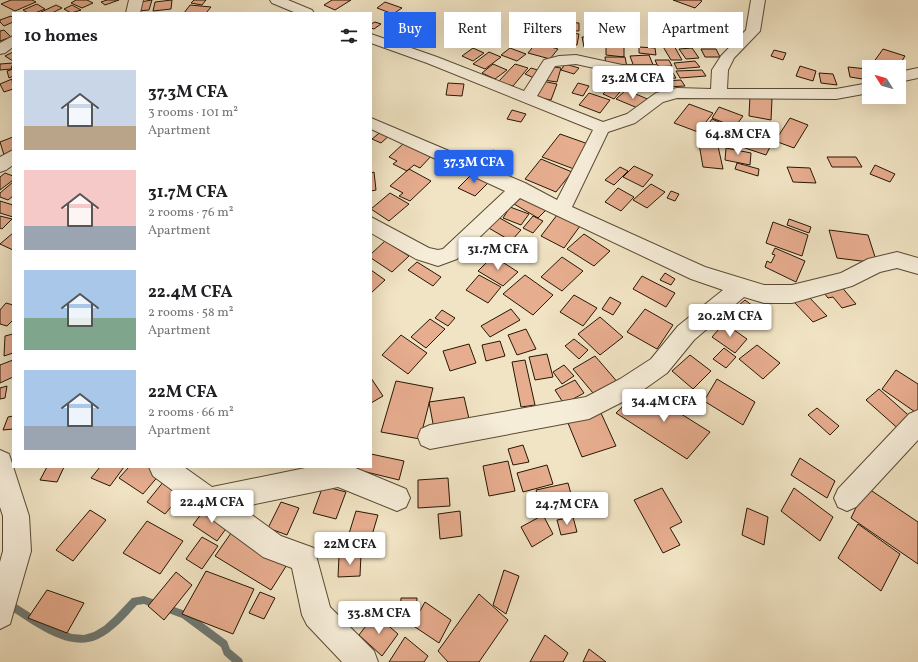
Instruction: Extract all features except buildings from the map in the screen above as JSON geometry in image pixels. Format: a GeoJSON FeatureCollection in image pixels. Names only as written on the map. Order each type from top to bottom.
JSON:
{"type":"FeatureCollection","features":[{"type":"Feature","properties":{"kind":"street"},"geometry":{"type":"LineString","coordinates":[[133,12],[136,0]]}},
{"type":"Feature","properties":{"kind":"street"},"geometry":{"type":"LineString","coordinates":[[277,0],[305,12]]}},
{"type":"Feature","properties":{"kind":"street"},"geometry":{"type":"LineString","coordinates":[[718,93],[720,70],[728,56],[753,31],[758,0]]}},
{"type":"Feature","properties":{"kind":"street"},"geometry":{"type":"LineString","coordinates":[[372,38],[602,128],[619,124],[637,115],[660,95],[676,93],[836,94],[862,89]]}},
{"type":"Feature","properties":{"kind":"street"},"geometry":{"type":"LineString","coordinates":[[0,50],[12,41]]}},
{"type":"Feature","properties":{"kind":"street"},"geometry":{"type":"LineString","coordinates":[[528,98],[549,63],[561,59],[571,58],[589,61],[620,70],[652,68]]}},
{"type":"Feature","properties":{"kind":"street"},"geometry":{"type":"LineString","coordinates":[[906,76],[918,73]]}},
{"type":"Feature","properties":{"kind":"street"},"geometry":{"type":"LineString","coordinates":[[372,123],[519,188],[698,273],[741,288],[764,294],[792,294],[821,285],[846,280],[875,265],[896,260],[918,266]]}},
{"type":"Feature","properties":{"kind":"street"},"geometry":{"type":"LineString","coordinates":[[561,209],[602,128]]}},
{"type":"Feature","properties":{"kind":"street"},"geometry":{"type":"LineString","coordinates":[[0,166],[12,157]]}},
{"type":"Feature","properties":{"kind":"street"},"geometry":{"type":"LineString","coordinates":[[372,225],[423,254],[438,258],[450,254],[519,188]]}},
{"type":"Feature","properties":{"kind":"street"},"geometry":{"type":"LineString","coordinates":[[430,437],[589,408],[628,387],[659,366],[686,333],[741,288]]}},
{"type":"Feature","properties":{"kind":"street"},"geometry":{"type":"LineString","coordinates":[[847,498],[918,422]]}},
{"type":"Feature","properties":{"kind":"street"},"geometry":{"type":"LineString","coordinates":[[1,609],[17,551],[16,516],[6,468]]}},
{"type":"Feature","properties":{"kind":"street"},"geometry":{"type":"LineString","coordinates":[[163,468],[273,547],[304,558],[317,615],[363,662]]}},
{"type":"Feature","properties":{"kind":"street"},"geometry":{"type":"LineString","coordinates":[[209,501],[338,474],[397,498]]}},
{"type":"Feature","properties":{"kind":"waterway"},"geometry":{"type":"LineString","coordinates":[[0,600],[46,628],[72,638],[84,639],[96,636],[107,629],[135,601],[144,600],[185,615],[224,644],[227,652],[239,662]]}}]}
